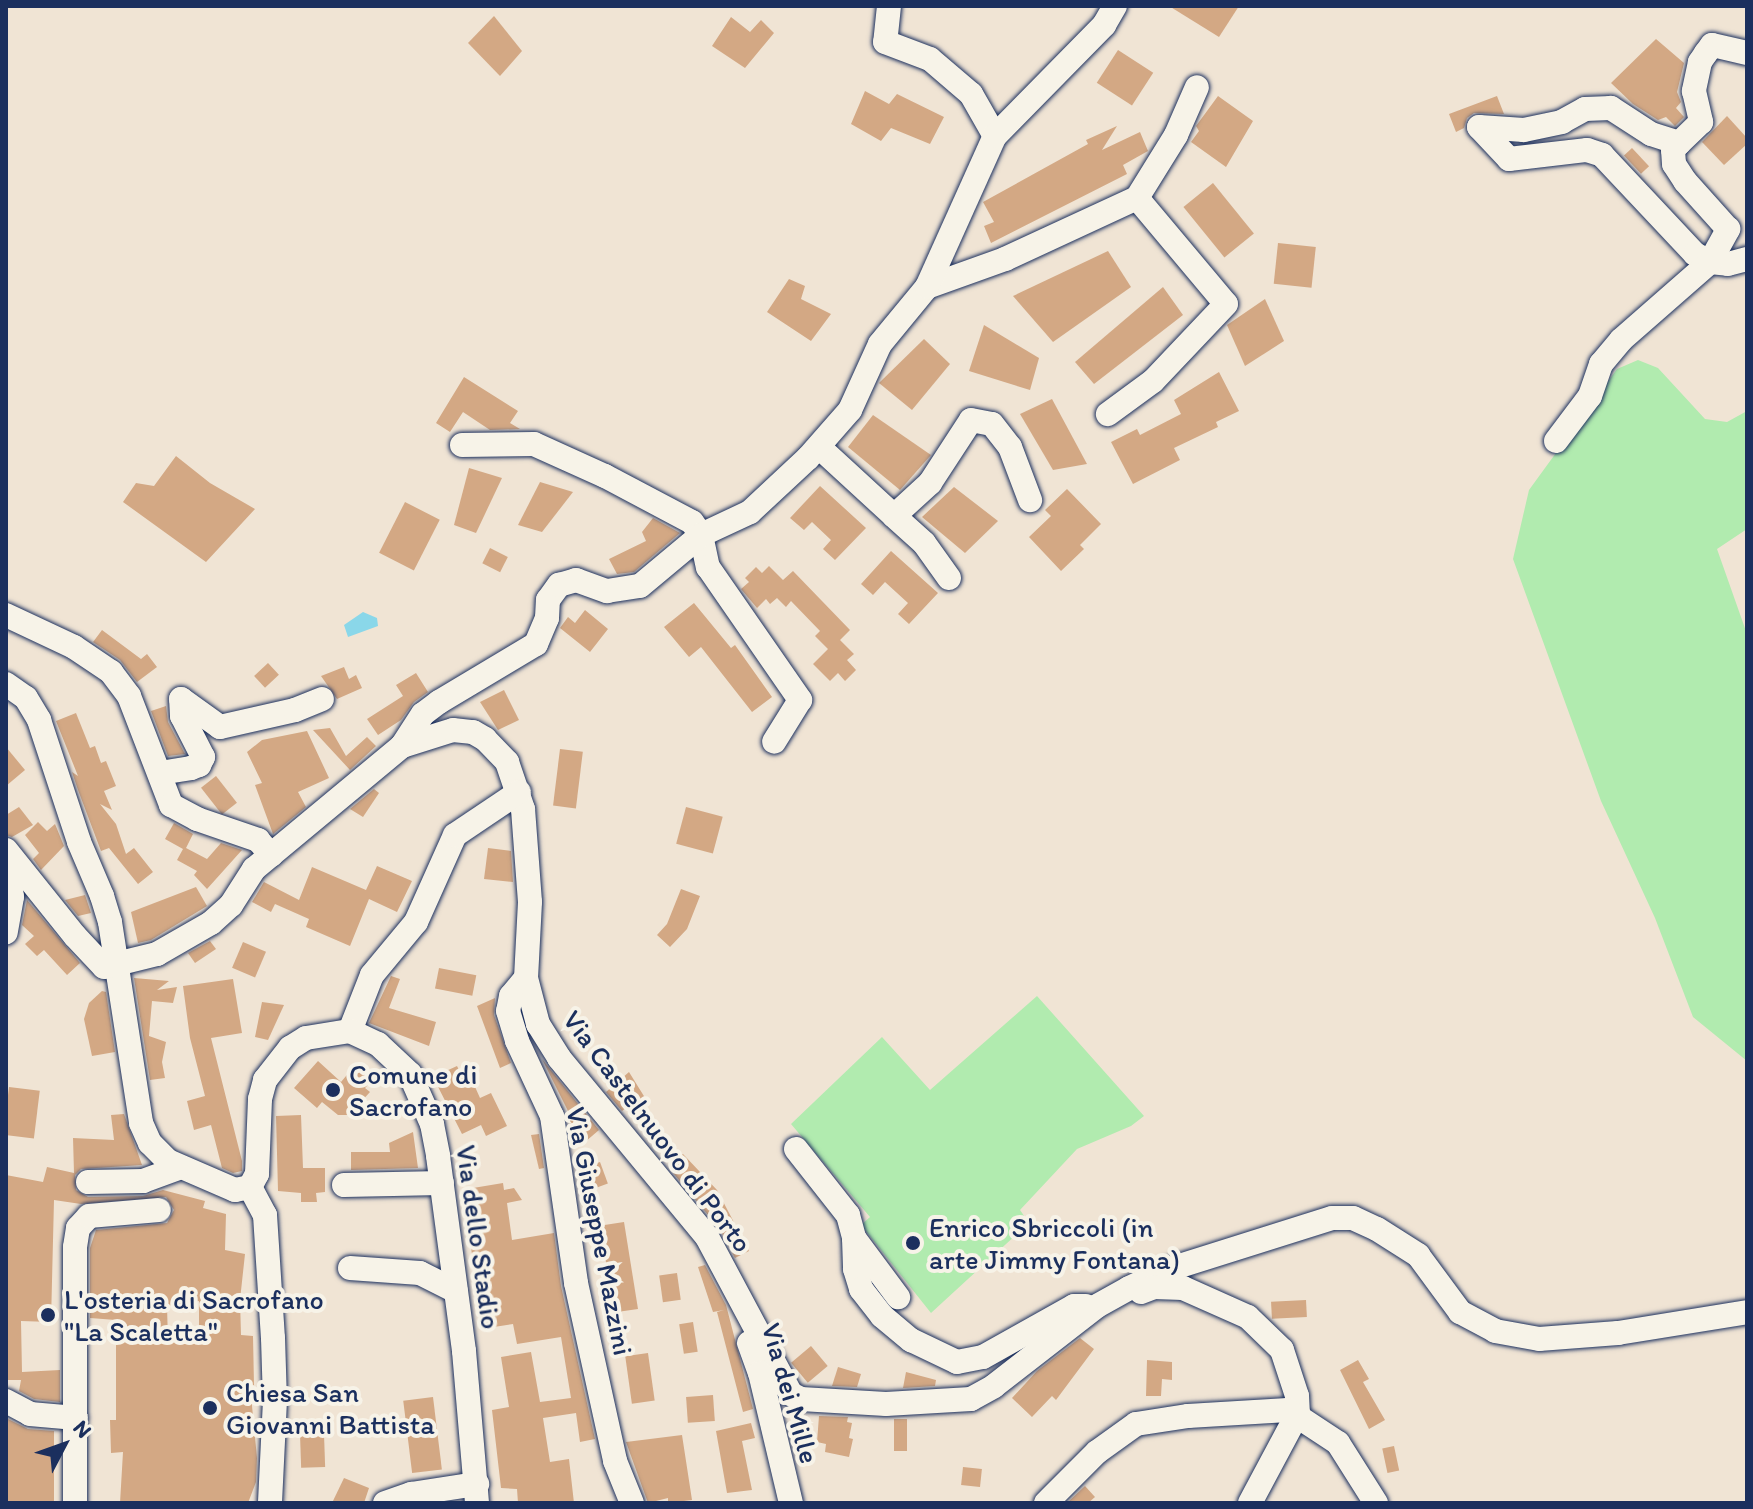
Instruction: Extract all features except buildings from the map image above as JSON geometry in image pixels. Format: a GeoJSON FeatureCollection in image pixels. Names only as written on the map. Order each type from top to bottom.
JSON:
{"type":"FeatureCollection","features":[{"type":"Feature","properties":{"kind":"street"},"geometry":{"type":"LineString","coordinates":[[889,6],[885,42],[930,59],[971,94],[995,136]]}},
{"type":"Feature","properties":{"kind":"street"},"geometry":{"type":"LineString","coordinates":[[402,746],[423,714],[536,644],[547,618],[548,600],[559,585],[576,580],[607,591],[640,586],[701,535],[720,523],[750,512],[819,447],[850,410],[880,344],[927,287],[995,136],[1104,25],[1115,6]]}},
{"type":"Feature","properties":{"kind":"street"},"geometry":{"type":"LineString","coordinates":[[1556,441],[1590,396],[1601,364],[1710,262],[1728,229],[1685,181],[1674,164],[1673,150],[1701,122],[1694,91],[1700,62],[1712,45],[1747,53]]}},
{"type":"Feature","properties":{"kind":"street"},"geometry":{"type":"LineString","coordinates":[[927,287],[1005,259],[1137,198],[1176,135],[1197,87]]}},
{"type":"Feature","properties":{"kind":"street"},"geometry":{"type":"LineString","coordinates":[[1679,143],[1651,134],[1611,108],[1585,109],[1562,122],[1524,130],[1479,127],[1509,159],[1587,150],[1602,155],[1695,254],[1710,262],[1728,264],[1747,259]]}},
{"type":"Feature","properties":{"kind":"street"},"geometry":{"type":"LineString","coordinates":[[1108,414],[1153,381],[1226,304],[1137,198]]}},
{"type":"Feature","properties":{"kind":"street"},"geometry":{"type":"LineString","coordinates":[[894,516],[930,483],[971,420],[992,424],[1010,447],[1030,500]]}},
{"type":"Feature","properties":{"kind":"street"},"geometry":{"type":"LineString","coordinates":[[462,445],[534,444],[692,522],[701,535],[708,567],[800,700],[774,742]]}},
{"type":"Feature","properties":{"kind":"street"},"geometry":{"type":"LineString","coordinates":[[819,447],[924,543],[949,578]]}},
{"type":"Feature","properties":{"kind":"street"},"geometry":{"type":"LineString","coordinates":[[6,615],[74,647],[111,672],[129,696],[171,805],[197,819],[258,840],[271,855]]}},
{"type":"Feature","properties":{"kind":"street"},"geometry":{"type":"LineString","coordinates":[[6,684],[26,698],[39,720],[79,842],[106,909],[141,1123],[150,1143],[168,1161],[181,1167],[235,1190],[250,1187]]}},
{"type":"Feature","properties":{"kind":"street"},"geometry":{"type":"LineString","coordinates":[[160,773],[191,768],[199,765],[203,757],[182,716],[181,699],[220,727],[295,710],[322,699]]}},
{"type":"Feature","properties":{"kind":"street","name":"Via Castelnuovo di Porto"},"geometry":{"type":"LineString","coordinates":[[114,964],[157,954],[211,923],[231,905],[254,869],[402,746],[453,730],[473,732],[507,762],[519,792],[530,864],[526,978],[538,1024],[559,1058],[683,1205],[722,1259],[791,1394],[820,1403],[971,1399],[994,1386],[1097,1306],[1167,1270],[1332,1218],[1353,1218],[1418,1255],[1460,1312],[1495,1331],[1539,1339],[1618,1333],[1747,1312]]}},
{"type":"Feature","properties":{"kind":"street"},"geometry":{"type":"LineString","coordinates":[[250,1187],[257,1174],[260,1099],[265,1080],[275,1063],[306,1038],[350,1031],[372,975],[416,922],[455,835],[519,792]]}},
{"type":"Feature","properties":{"kind":"street"},"geometry":{"type":"LineString","coordinates":[[6,851],[99,966],[114,964]]}},
{"type":"Feature","properties":{"kind":"street"},"geometry":{"type":"LineString","coordinates":[[6,851],[12,897],[6,932]]}},
{"type":"Feature","properties":{"kind":"street","name":"Via Giuseppe Mazzini"},"geometry":{"type":"LineString","coordinates":[[526,978],[511,996],[508,1011],[517,1041],[552,1116],[576,1283],[615,1461],[632,1503]]}},
{"type":"Feature","properties":{"kind":"street","name":"Via dello Stadio"},"geometry":{"type":"LineString","coordinates":[[350,1031],[378,1044],[410,1074],[432,1124],[456,1291],[477,1494]]}},
{"type":"Feature","properties":{"kind":"street"},"geometry":{"type":"LineString","coordinates":[[796,1149],[848,1215],[854,1238],[855,1269],[861,1289],[882,1316],[911,1340],[957,1362],[983,1357],[1074,1306],[1097,1306],[1154,1287],[1183,1288],[1248,1317],[1282,1350],[1297,1396],[1298,1413],[1250,1503]]}},
{"type":"Feature","properties":{"kind":"street"},"geometry":{"type":"LineString","coordinates":[[88,1182],[143,1181],[181,1167]]}},
{"type":"Feature","properties":{"kind":"street"},"geometry":{"type":"LineString","coordinates":[[344,1185],[442,1183]]}},
{"type":"Feature","properties":{"kind":"street"},"geometry":{"type":"LineString","coordinates":[[250,1187],[265,1215],[273,1338],[274,1463],[270,1503]]}},
{"type":"Feature","properties":{"kind":"street"},"geometry":{"type":"LineString","coordinates":[[75,1503],[75,1247],[78,1228],[89,1216],[159,1210]]}},
{"type":"Feature","properties":{"kind":"street"},"geometry":{"type":"LineString","coordinates":[[854,1238],[898,1297]]}},
{"type":"Feature","properties":{"kind":"street","name":"Via dei Mille"},"geometry":{"type":"LineString","coordinates":[[722,1259],[717,1259],[760,1373],[791,1503]]}},
{"type":"Feature","properties":{"kind":"street"},"geometry":{"type":"LineString","coordinates":[[350,1268],[420,1273],[456,1291]]}},
{"type":"Feature","properties":{"kind":"street"},"geometry":{"type":"LineString","coordinates":[[6,1401],[30,1414],[76,1418]]}},
{"type":"Feature","properties":{"kind":"street"},"geometry":{"type":"LineString","coordinates":[[1046,1503],[1097,1452],[1136,1424],[1250,1410],[1298,1413],[1338,1443],[1376,1503]]}},
{"type":"Feature","properties":{"kind":"street"},"geometry":{"type":"LineString","coordinates":[[385,1503],[411,1494],[477,1494]]}},
{"type":"Feature","properties":{"kind":"green space"},"geometry":{"type":"Polygon","coordinates":[[[1638,360],[1658,368],[1705,419],[1727,422],[1747,411],[1747,529],[1717,549],[1747,634],[1747,1061],[1693,1017],[1655,918],[1601,801],[1513,559],[1529,490],[1617,369],[1638,360]]]}},
{"type":"Feature","properties":{"kind":"green space"},"geometry":{"type":"Polygon","coordinates":[[[1037,996],[1144,1116],[1131,1126],[1077,1149],[1020,1210],[1029,1223],[931,1313],[861,1225],[870,1217],[791,1124],[882,1037],[930,1090],[1037,996]]]}},
{"type":"Feature","properties":{"kind":"water"},"geometry":{"type":"Polygon","coordinates":[[[363,612],[377,618],[378,626],[348,637],[344,625],[363,612]]]}},
{"type":"Feature","properties":{"kind":"place","name":"Comune di Sacrofano"},"geometry":{"type":"Point","coordinates":[333,1090]}},
{"type":"Feature","properties":{"kind":"place","name":"Enrico Sbriccoli (in arte Jimmy Fontana)"},"geometry":{"type":"Point","coordinates":[913,1243]}},
{"type":"Feature","properties":{"kind":"place","name":"L'osteria di Sacrofano \"La Scaletta\""},"geometry":{"type":"Point","coordinates":[48,1315]}},
{"type":"Feature","properties":{"kind":"place","name":"Chiesa San Giovanni Battista"},"geometry":{"type":"Point","coordinates":[210,1408]}}]}
